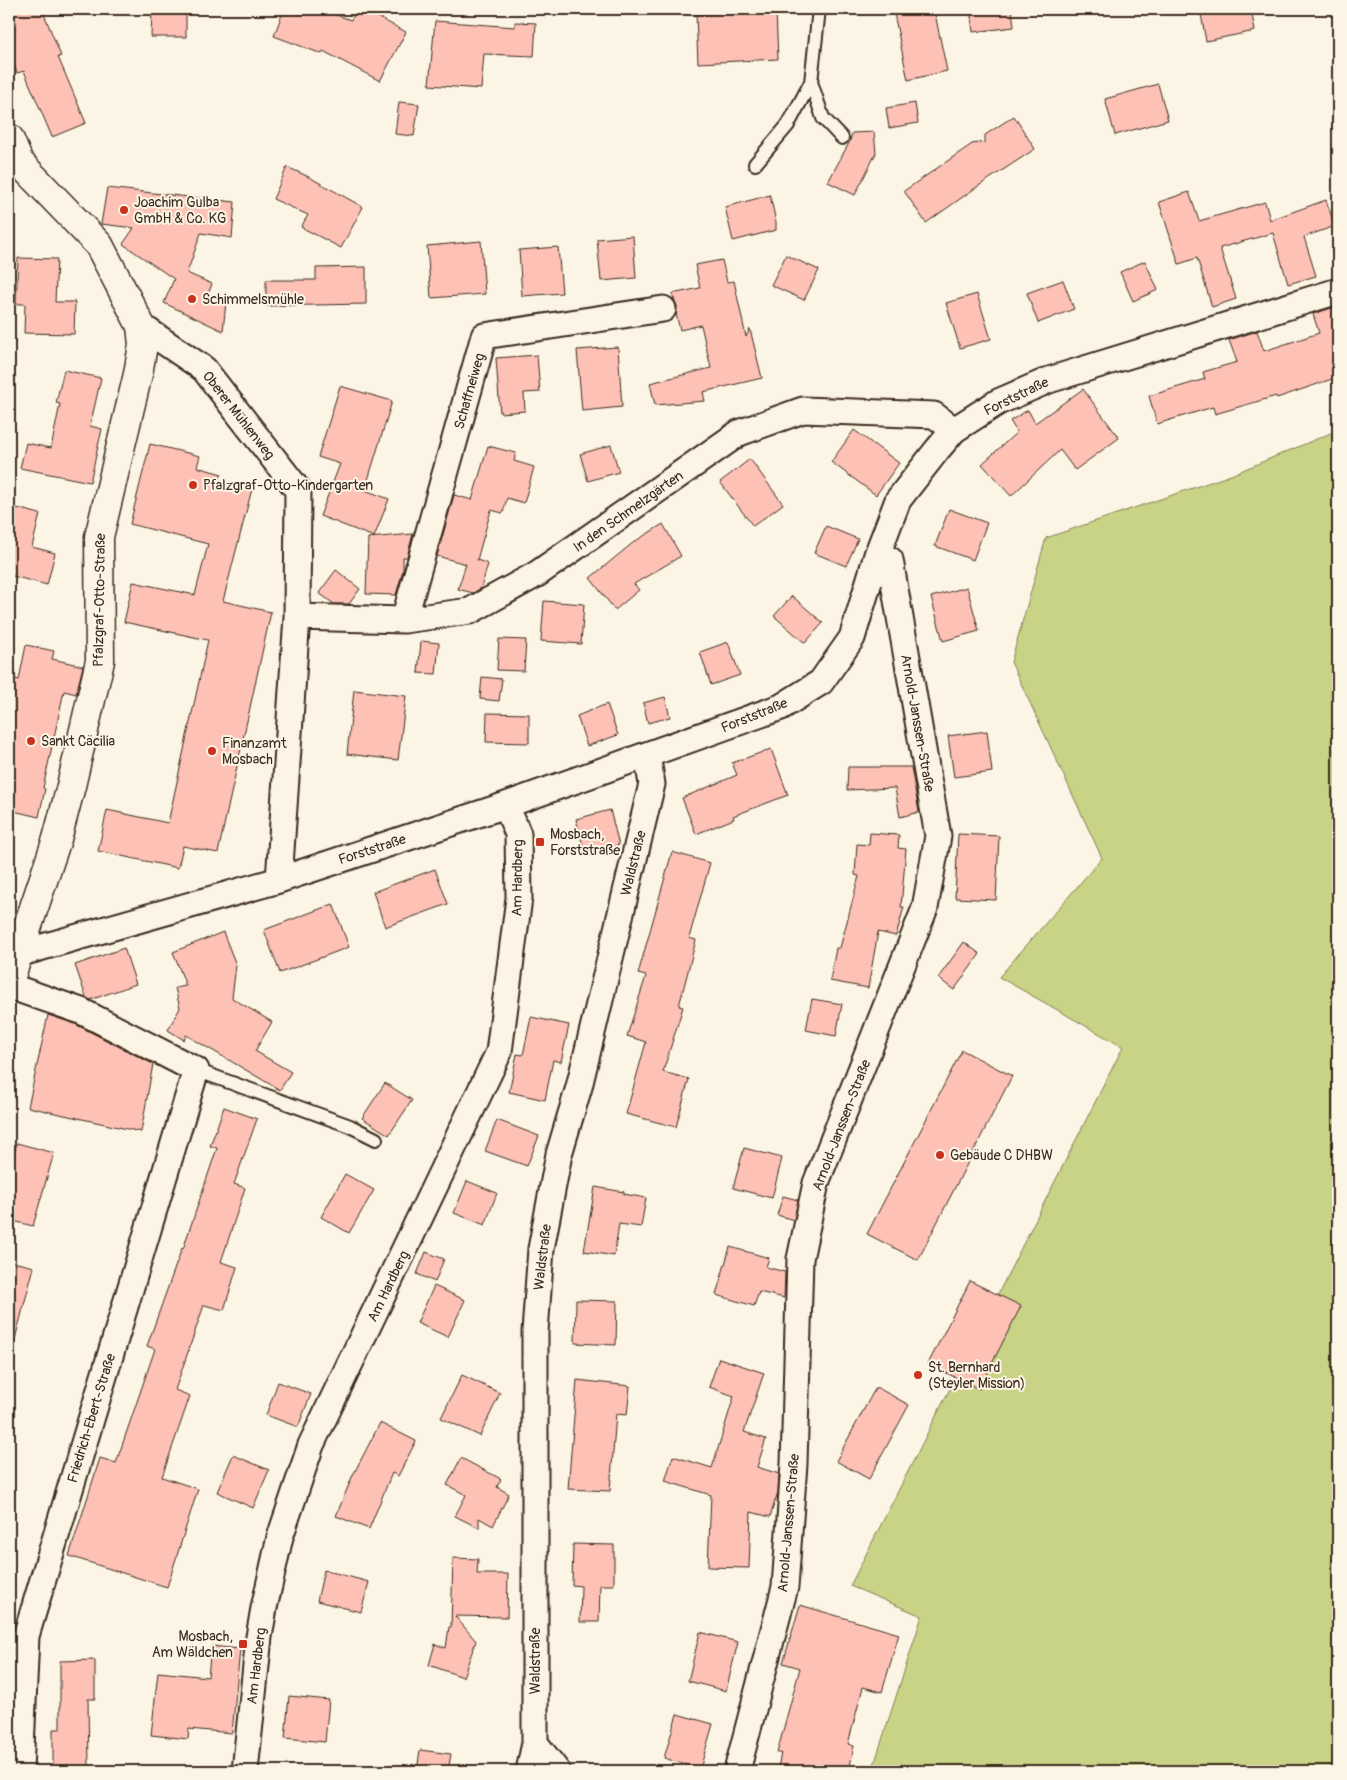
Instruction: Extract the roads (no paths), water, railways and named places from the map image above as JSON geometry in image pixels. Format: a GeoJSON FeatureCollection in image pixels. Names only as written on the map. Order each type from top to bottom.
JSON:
{"type":"FeatureCollection","features":[{"type":"Feature","properties":{"kind":"street","name":"Oberer Mühlenweg"},"geometry":{"type":"LineString","coordinates":[[12,155],[98,245],[141,326],[204,369],[298,490],[297,617],[279,880]]}},
{"type":"Feature","properties":{"kind":"street","name":"Forststraße"},"geometry":{"type":"LineString","coordinates":[[18,954],[279,880],[506,805],[781,707],[821,682],[852,638],[877,555],[898,500],[936,450],[954,430],[998,402],[1050,380],[1338,290]]}},
{"type":"Feature","properties":{"kind":"street","name":"Schaffneiweg"},"geometry":{"type":"LineString","coordinates":[[404,620],[484,336],[663,309]]}},
{"type":"Feature","properties":{"kind":"street","name":"Pfalzgraf-Otto-Straße"},"geometry":{"type":"LineString","coordinates":[[9,982],[57,839],[100,661],[98,537],[141,359],[143,345],[141,326]]}},
{"type":"Feature","properties":{"kind":"street","name":"In den Schmelzgärten"},"geometry":{"type":"LineString","coordinates":[[297,617],[404,620],[470,611],[537,574],[739,433],[803,410],[934,415],[954,430]]}},
{"type":"Feature","properties":{"kind":"street","name":"Arnold-Janssen-Straße"},"geometry":{"type":"LineString","coordinates":[[737,1771],[785,1587],[794,1464],[800,1259],[816,1183],[925,908],[938,836],[890,560],[877,555]]}},
{"type":"Feature","properties":{"kind":"street","name":"Waldstraße"},"geometry":{"type":"LineString","coordinates":[[529,1771],[535,1743],[535,1332],[541,1249],[559,1154],[581,1077],[652,784],[646,755]]}},
{"type":"Feature","properties":{"kind":"street","name":"Am Hardberg"},"geometry":{"type":"LineString","coordinates":[[245,1771],[259,1637],[264,1608],[280,1536],[308,1454],[499,1052],[519,898],[518,834],[506,805]]}},
{"type":"Feature","properties":{"kind":"street"},"geometry":{"type":"LineString","coordinates":[[9,986],[81,1011],[196,1070]]}},
{"type":"Feature","properties":{"kind":"street","name":"Friedrich-Ebert-Straße"},"geometry":{"type":"LineString","coordinates":[[20,1771],[26,1636],[196,1070]]}},
{"type":"Feature","properties":{"kind":"street"},"geometry":{"type":"LineString","coordinates":[[535,1743],[557,1771]]}},
{"type":"Feature","properties":{"kind":"lane"},"geometry":{"type":"LineString","coordinates":[[754,164],[788,125],[811,82],[819,9]]}},
{"type":"Feature","properties":{"kind":"lane"},"geometry":{"type":"LineString","coordinates":[[811,82],[822,118],[842,138]]}},
{"type":"Feature","properties":{"kind":"lane"},"geometry":{"type":"LineString","coordinates":[[196,1070],[350,1126],[376,1139]]}},
{"type":"Feature","properties":{"kind":"place","name":"Joachim Gulba GmbH & Co. KG"},"geometry":{"type":"Point","coordinates":[124,210]}},
{"type":"Feature","properties":{"kind":"place","name":"Schimmelsmühle"},"geometry":{"type":"Point","coordinates":[192,299]}},
{"type":"Feature","properties":{"kind":"place","name":"Pfalzgraf-Otto-Kindergarten"},"geometry":{"type":"Point","coordinates":[193,485]}},
{"type":"Feature","properties":{"kind":"place","name":"Sankt Cäcilia"},"geometry":{"type":"Point","coordinates":[31,741]}},
{"type":"Feature","properties":{"kind":"place","name":"Finanzamt Mosbach"},"geometry":{"type":"Point","coordinates":[212,751]}},
{"type":"Feature","properties":{"kind":"place","name":"Mosbach, Forststraße"},"geometry":{"type":"Point","coordinates":[540,842]}},
{"type":"Feature","properties":{"kind":"place","name":"Gebäude C DHBW"},"geometry":{"type":"Point","coordinates":[940,1155]}},
{"type":"Feature","properties":{"kind":"place","name":"St. Bernhard (Steyler Mission)"},"geometry":{"type":"Point","coordinates":[918,1375]}},
{"type":"Feature","properties":{"kind":"place","name":"Mosbach, Am Wäldchen"},"geometry":{"type":"Point","coordinates":[243,1644]}}]}
